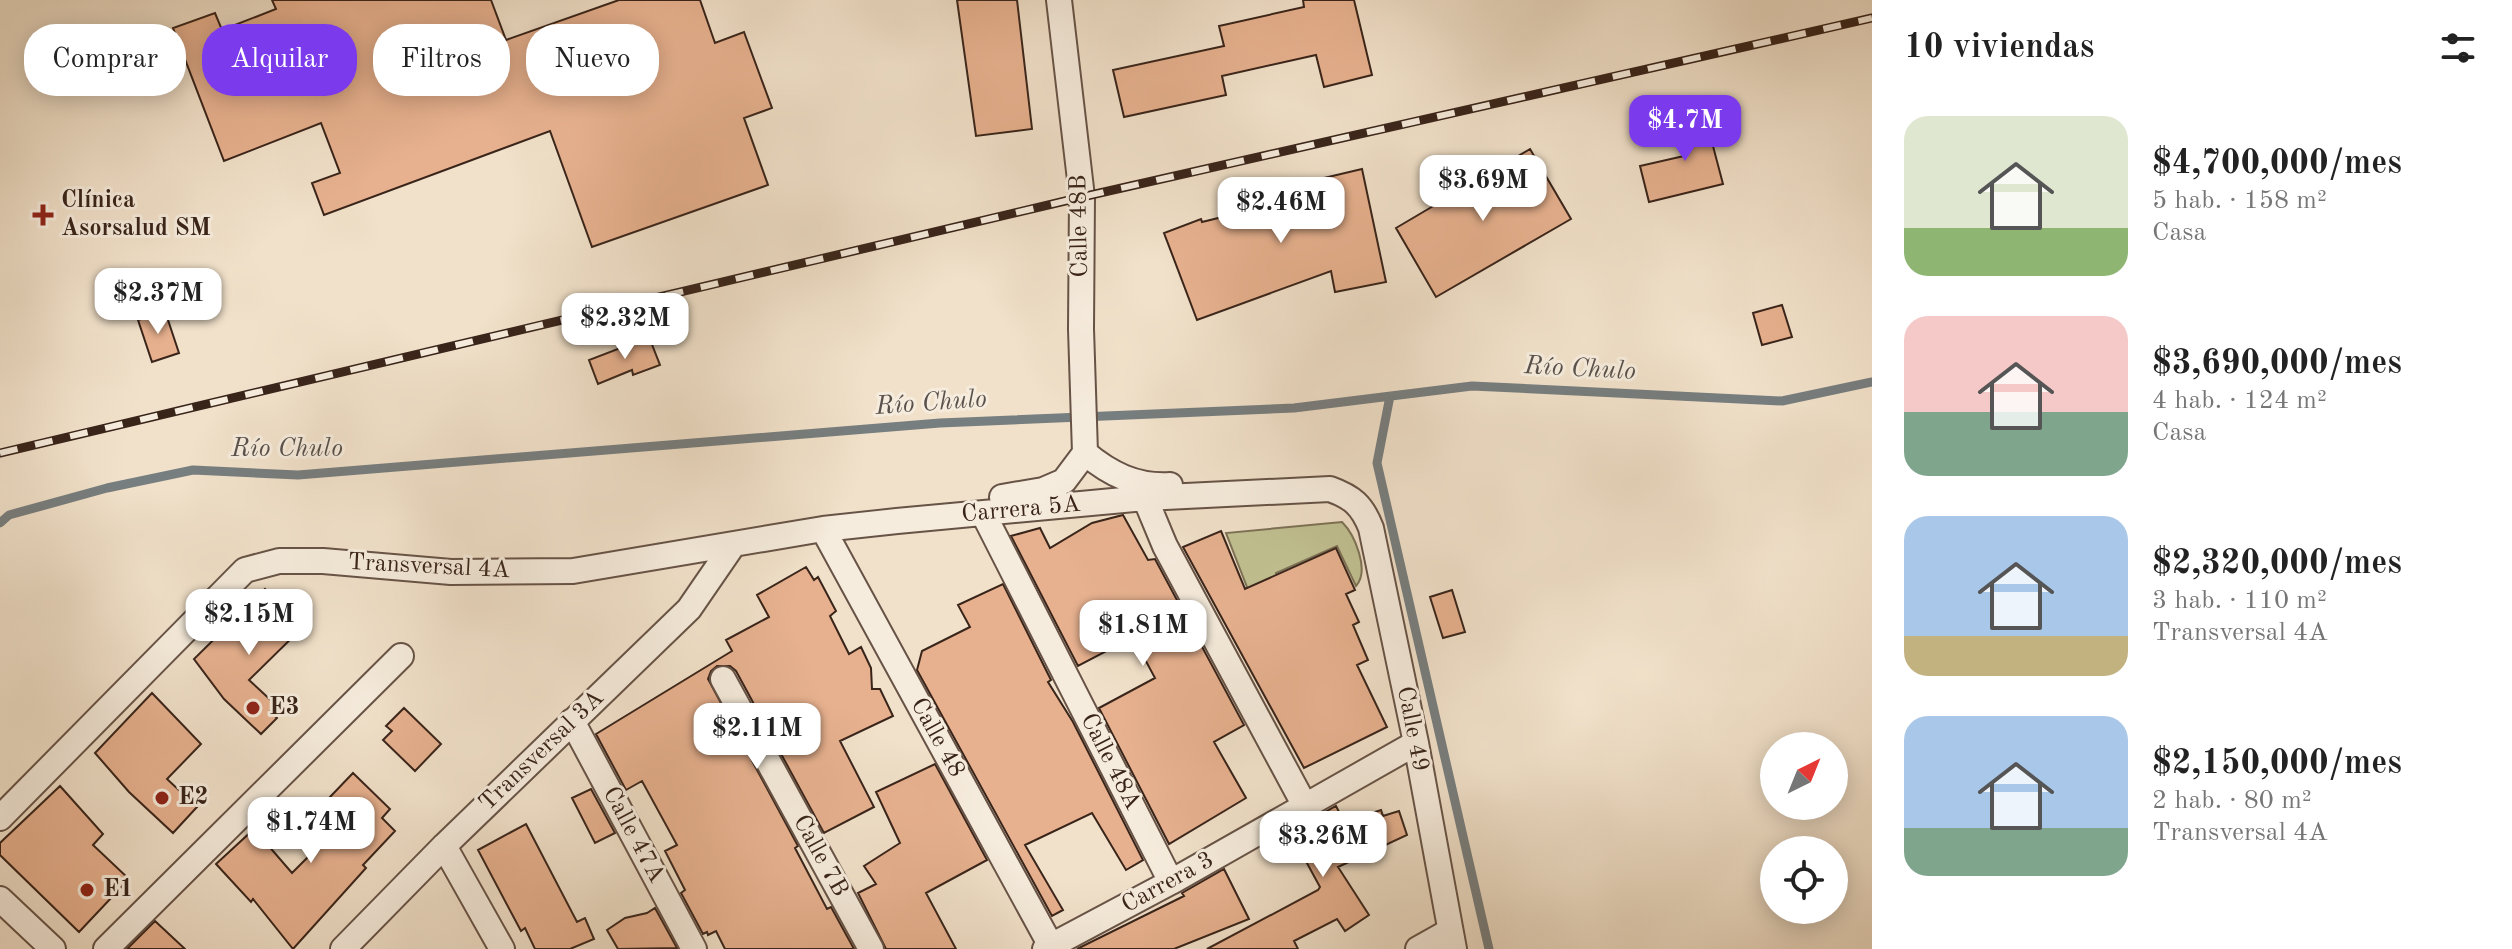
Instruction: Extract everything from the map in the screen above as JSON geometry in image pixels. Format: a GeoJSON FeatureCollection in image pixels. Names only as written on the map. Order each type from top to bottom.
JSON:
{"type":"FeatureCollection","features":[{"type":"Feature","properties":{"kind":"street","name":"Calle 48B"},"geometry":{"type":"LineString","coordinates":[[1059,0],[1082,197],[1081,356],[1085,453]]}},
{"type":"Feature","properties":{"kind":"street"},"geometry":{"type":"LineString","coordinates":[[897,521],[971,502],[1043,490],[1064,481],[1085,453],[1108,472],[1162,485],[1235,481],[1304,482],[1327,490]]}},
{"type":"Feature","properties":{"kind":"street","name":"Carrera 5A"},"geometry":{"type":"LineString","coordinates":[[675,556],[823,529],[1145,498],[1327,490],[1350,497],[1364,510]]}},
{"type":"Feature","properties":{"kind":"street"},"geometry":{"type":"LineString","coordinates":[[1145,498],[1165,546],[1305,806]]}},
{"type":"Feature","properties":{"kind":"street","name":"Calle 49"},"geometry":{"type":"LineString","coordinates":[[1364,510],[1371,528],[1416,743],[1452,940]]}},
{"type":"Feature","properties":{"kind":"street","name":"Calle 48A"},"geometry":{"type":"LineString","coordinates":[[983,513],[1171,882]]}},
{"type":"Feature","properties":{"kind":"street","name":"Calle 48"},"geometry":{"type":"LineString","coordinates":[[823,529],[1048,948]]}},
{"type":"Feature","properties":{"kind":"street","name":"Transversal 3A"},"geometry":{"type":"LineString","coordinates":[[343,949],[444,846],[689,609],[733,545]]}},
{"type":"Feature","properties":{"kind":"street","name":"Transversal 4A"},"geometry":{"type":"LineString","coordinates":[[0,818],[245,570],[279,561],[323,561],[451,572],[573,571],[675,556]]}},
{"type":"Feature","properties":{"kind":"street"},"geometry":{"type":"LineString","coordinates":[[106,949],[401,656]]}},
{"type":"Feature","properties":{"kind":"street","name":"Calle 7B"},"geometry":{"type":"LineString","coordinates":[[723,679],[871,949]]}},
{"type":"Feature","properties":{"kind":"street","name":"Calle 47A"},"geometry":{"type":"LineString","coordinates":[[572,721],[694,949]]}},
{"type":"Feature","properties":{"kind":"street","name":"Carrera 3"},"geometry":{"type":"LineString","coordinates":[[1048,948],[1416,743]]}},
{"type":"Feature","properties":{"kind":"street"},"geometry":{"type":"LineString","coordinates":[[444,846],[502,949]]}},
{"type":"Feature","properties":{"kind":"street"},"geometry":{"type":"LineString","coordinates":[[0,899],[53,949]]}},
{"type":"Feature","properties":{"kind":"street"},"geometry":{"type":"LineString","coordinates":[[1418,949],[1452,940]]}},
{"type":"Feature","properties":{"kind":"green space"},"geometry":{"type":"Polygon","coordinates":[[[1342,522],[1352,535],[1359,553],[1362,572],[1356,586],[1337,546],[1276,573],[1283,593],[1254,605],[1226,533],[1342,522]]]}},
{"type":"Feature","properties":{"kind":"building"},"geometry":{"type":"Polygon","coordinates":[[[272,0],[491,0],[500,24],[373,24],[373,96],[510,96],[510,39],[526,33],[526,96],[659,96],[659,24],[551,24],[619,0],[700,0],[715,43],[744,32],[772,108],[744,118],[768,185],[592,247],[550,131],[324,215],[312,183],[340,173],[321,123],[224,161],[186,62],[184,24],[215,13],[220,24],[202,24],[202,96],[357,96],[357,24],[237,24],[276,9],[272,0]]]}},
{"type":"Feature","properties":{"kind":"building"},"geometry":{"type":"Polygon","coordinates":[[[957,0],[1017,0],[1032,129],[976,136],[957,0]]]}},
{"type":"Feature","properties":{"kind":"building"},"geometry":{"type":"Polygon","coordinates":[[[1303,0],[1354,0],[1372,75],[1324,87],[1316,55],[1222,76],[1226,95],[1124,117],[1113,70],[1224,46],[1219,26],[1304,7],[1303,0]]]}},
{"type":"Feature","properties":{"kind":"building"},"geometry":{"type":"Polygon","coordinates":[[[1704,112],[1723,184],[1649,202],[1640,166],[1684,156],[1676,118],[1704,112]]]}},
{"type":"Feature","properties":{"kind":"building"},"geometry":{"type":"Polygon","coordinates":[[[1530,149],[1571,219],[1436,297],[1396,228],[1530,149]]]}},
{"type":"Feature","properties":{"kind":"building"},"geometry":{"type":"Polygon","coordinates":[[[1362,169],[1386,282],[1335,292],[1331,271],[1197,320],[1164,233],[1201,219],[1202,222],[1255,209],[1252,195],[1362,169]]]}},
{"type":"Feature","properties":{"kind":"building"},"geometry":{"type":"Polygon","coordinates":[[[1782,305],[1792,337],[1762,345],[1753,313],[1782,305]]]}},
{"type":"Feature","properties":{"kind":"building"},"geometry":{"type":"Polygon","coordinates":[[[165,311],[179,353],[152,362],[138,320],[165,311]]]}},
{"type":"Feature","properties":{"kind":"building"},"geometry":{"type":"Polygon","coordinates":[[[649,337],[660,365],[633,375],[632,370],[598,384],[589,360],[649,337]]]}},
{"type":"Feature","properties":{"kind":"building"},"geometry":{"type":"Polygon","coordinates":[[[1123,515],[1148,560],[1155,559],[1244,725],[1214,742],[1246,798],[1169,844],[1099,708],[1155,678],[1133,637],[1078,666],[1011,536],[1040,528],[1050,548],[1092,523],[1123,515]]]}},
{"type":"Feature","properties":{"kind":"building"},"geometry":{"type":"Polygon","coordinates":[[[1221,531],[1245,589],[1336,548],[1355,590],[1346,594],[1359,622],[1353,625],[1368,660],[1357,665],[1387,727],[1304,768],[1183,547],[1221,531]]]}},
{"type":"Feature","properties":{"kind":"building"},"geometry":{"type":"Polygon","coordinates":[[[806,567],[814,580],[818,577],[836,611],[830,616],[849,654],[861,647],[871,668],[872,689],[880,689],[893,716],[840,741],[874,807],[824,833],[736,671],[730,666],[717,666],[708,679],[798,846],[795,848],[827,909],[831,907],[854,949],[725,949],[716,931],[703,934],[681,893],[685,890],[665,851],[677,845],[642,781],[626,790],[596,734],[732,651],[726,640],[769,617],[757,595],[806,567]]]}},
{"type":"Feature","properties":{"kind":"building"},"geometry":{"type":"Polygon","coordinates":[[[1003,584],[1051,680],[1048,682],[1073,722],[1143,860],[1126,870],[1092,813],[1025,845],[1063,910],[1052,916],[917,670],[922,651],[970,627],[958,605],[1003,584]]]}},
{"type":"Feature","properties":{"kind":"building"},"geometry":{"type":"Polygon","coordinates":[[[265,589],[304,626],[249,680],[276,705],[270,711],[277,718],[261,734],[224,699],[194,659],[265,589]]]}},
{"type":"Feature","properties":{"kind":"building"},"geometry":{"type":"Polygon","coordinates":[[[1452,590],[1465,632],[1443,638],[1430,597],[1452,590]]]}},
{"type":"Feature","properties":{"kind":"building"},"geometry":{"type":"Polygon","coordinates":[[[152,693],[201,744],[167,779],[197,807],[173,833],[129,792],[95,753],[152,693]]]}},
{"type":"Feature","properties":{"kind":"building"},"geometry":{"type":"Polygon","coordinates":[[[404,708],[441,744],[415,771],[383,740],[392,731],[386,726],[404,708]]]}},
{"type":"Feature","properties":{"kind":"building"},"geometry":{"type":"Polygon","coordinates":[[[935,764],[987,860],[926,893],[956,949],[886,949],[858,893],[876,884],[864,866],[900,843],[876,792],[935,764]]]}},
{"type":"Feature","properties":{"kind":"building"},"geometry":{"type":"Polygon","coordinates":[[[353,773],[390,809],[382,818],[395,831],[293,949],[253,899],[251,902],[216,864],[254,829],[292,873],[350,815],[330,797],[353,773]]]}},
{"type":"Feature","properties":{"kind":"building"},"geometry":{"type":"Polygon","coordinates":[[[60,786],[103,834],[93,845],[129,879],[79,932],[0,855],[0,843],[60,786]]]}},
{"type":"Feature","properties":{"kind":"building"},"geometry":{"type":"Polygon","coordinates":[[[591,789],[615,833],[595,843],[572,798],[591,789]]]}},
{"type":"Feature","properties":{"kind":"building"},"geometry":{"type":"Polygon","coordinates":[[[1336,806],[1344,822],[1381,810],[1383,816],[1399,811],[1407,835],[1338,867],[1369,915],[1345,931],[1337,919],[1294,941],[1298,949],[1207,949],[1318,890],[1320,887],[1290,832],[1336,806]]]}},
{"type":"Feature","properties":{"kind":"building"},"geometry":{"type":"Polygon","coordinates":[[[526,824],[577,922],[585,918],[594,939],[570,949],[535,949],[525,928],[521,931],[478,850],[526,824]]]}},
{"type":"Feature","properties":{"kind":"building"},"geometry":{"type":"Polygon","coordinates":[[[1224,869],[1249,919],[1174,949],[1077,949],[1184,896],[1182,893],[1224,869]]]}},
{"type":"Feature","properties":{"kind":"building"},"geometry":{"type":"Polygon","coordinates":[[[655,908],[677,948],[618,949],[607,930],[625,918],[655,908]]]}},
{"type":"Feature","properties":{"kind":"building"},"geometry":{"type":"Polygon","coordinates":[[[155,921],[185,949],[127,949],[155,921]]]}},
{"type":"Feature","properties":{"kind":"waterway","name":"Río Chulo"},"geometry":{"type":"LineString","coordinates":[[0,523],[9,515],[107,488],[193,470],[298,475],[940,423],[1294,408],[1472,386],[1782,401],[1872,382]]}},
{"type":"Feature","properties":{"kind":"waterway"},"geometry":{"type":"LineString","coordinates":[[1390,396],[1377,463],[1489,949]]}},
{"type":"Feature","properties":{"kind":"railway"},"geometry":{"type":"LineString","coordinates":[[0,453],[1082,197],[1872,18]]}},
{"type":"Feature","properties":{"kind":"place","name":"Clínica Asorsalud SM"},"geometry":{"type":"Point","coordinates":[43,215]}},
{"type":"Feature","properties":{"kind":"place","name":"E3"},"geometry":{"type":"Point","coordinates":[253,708]}},
{"type":"Feature","properties":{"kind":"place","name":"E2"},"geometry":{"type":"Point","coordinates":[162,798]}},
{"type":"Feature","properties":{"kind":"place","name":"E1"},"geometry":{"type":"Point","coordinates":[87,890]}}]}
